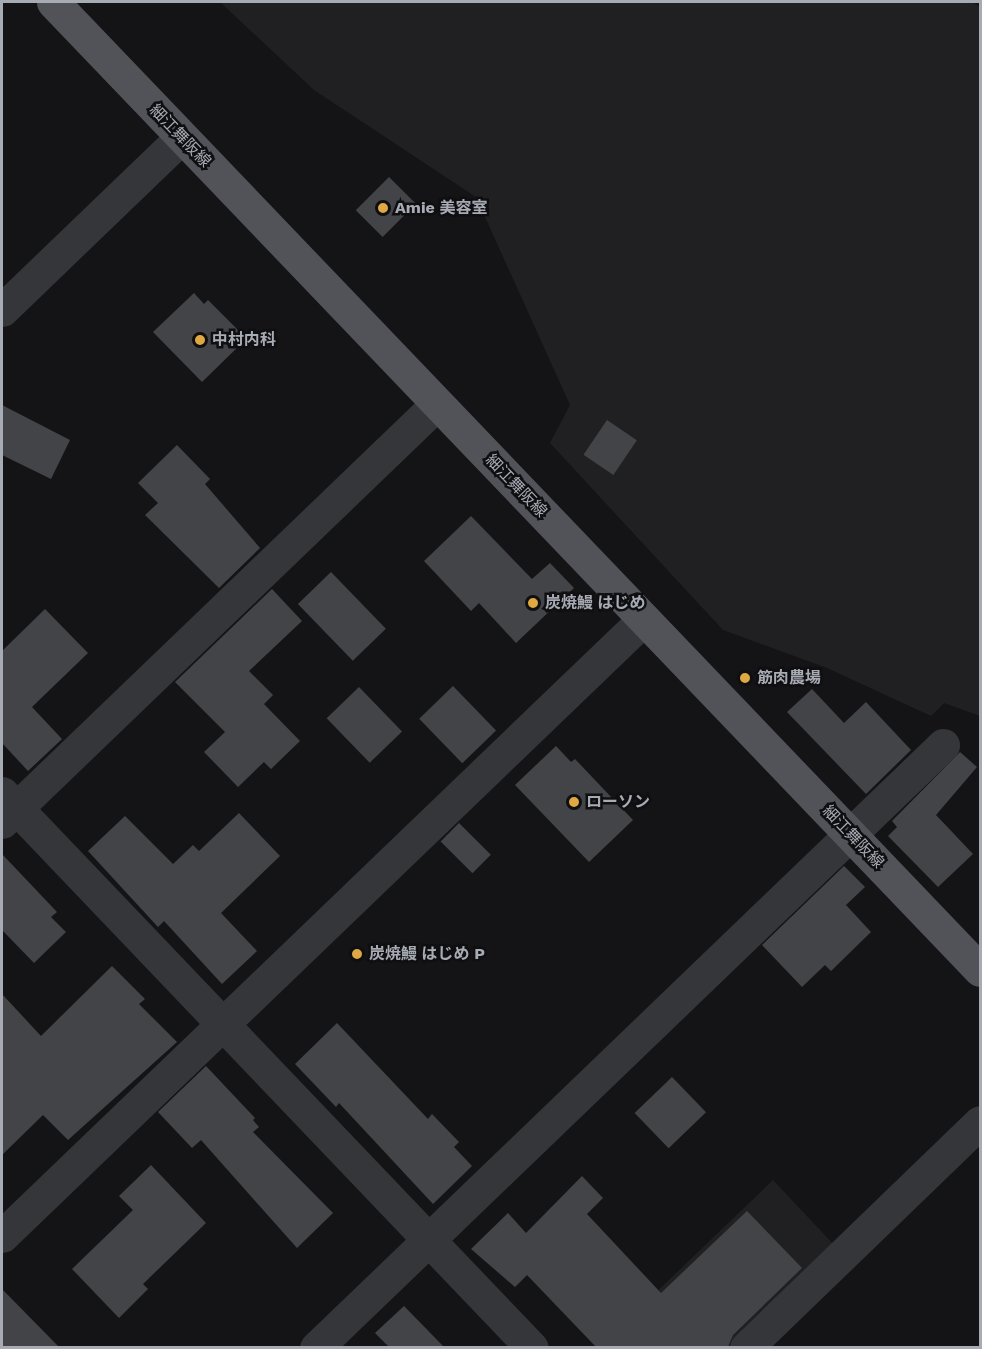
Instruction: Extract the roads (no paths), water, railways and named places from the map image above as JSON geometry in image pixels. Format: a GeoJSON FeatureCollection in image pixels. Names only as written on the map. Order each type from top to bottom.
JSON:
{"type":"FeatureCollection","features":[{"type":"Feature","properties":{"kind":"main road","name":"細江舞阪線"},"geometry":{"type":"LineString","coordinates":[[53,2],[981,970]]}},
{"type":"Feature","properties":{"kind":"street"},"geometry":{"type":"LineString","coordinates":[[2,310],[181,138]]}},
{"type":"Feature","properties":{"kind":"street"},"geometry":{"type":"LineString","coordinates":[[437,404],[6,808],[223,1024],[532,1347]]}},
{"type":"Feature","properties":{"kind":"street"},"geometry":{"type":"LineString","coordinates":[[2,1236],[644,619]]}},
{"type":"Feature","properties":{"kind":"street"},"geometry":{"type":"LineString","coordinates":[[316,1347],[943,745]]}},
{"type":"Feature","properties":{"kind":"street"},"geometry":{"type":"LineString","coordinates":[[746,1347],[981,1122]]}},
{"type":"Feature","properties":{"kind":"place","name":"Amie 美容室"},"geometry":{"type":"Point","coordinates":[383,208]}},
{"type":"Feature","properties":{"kind":"place","name":"中村内科"},"geometry":{"type":"Point","coordinates":[200,340]}},
{"type":"Feature","properties":{"kind":"place","name":"炭焼鰻 はじめ"},"geometry":{"type":"Point","coordinates":[533,603]}},
{"type":"Feature","properties":{"kind":"place","name":"筋肉農場"},"geometry":{"type":"Point","coordinates":[745,678]}},
{"type":"Feature","properties":{"kind":"place","name":"ローソン"},"geometry":{"type":"Point","coordinates":[574,802]}},
{"type":"Feature","properties":{"kind":"place","name":"炭焼鰻 はじめ P"},"geometry":{"type":"Point","coordinates":[357,954]}}]}
